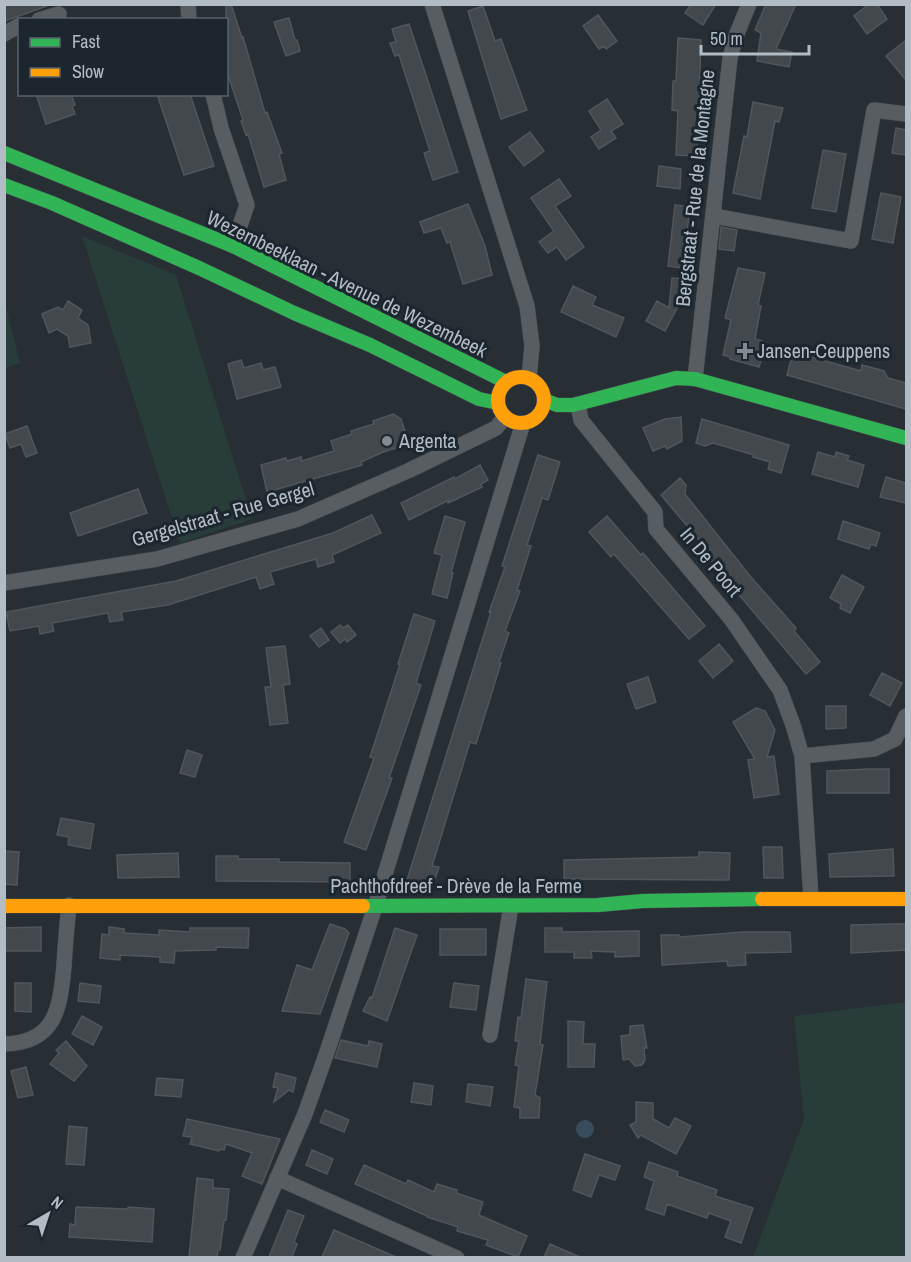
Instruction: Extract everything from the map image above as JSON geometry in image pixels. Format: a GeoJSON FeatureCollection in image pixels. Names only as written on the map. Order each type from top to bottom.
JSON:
{"type":"FeatureCollection","features":[{"type":"Feature","properties":{"kind":"main road","name":"Wezembeeklaan - Avenue de Wezembeek"},"geometry":{"type":"LineString","coordinates":[[4,153],[233,246],[506,382]]}},
{"type":"Feature","properties":{"kind":"main road"},"geometry":{"type":"LineString","coordinates":[[4,185],[52,203],[370,345],[479,399],[498,403]]}},
{"type":"Feature","properties":{"kind":"main road"},"geometry":{"type":"LineString","coordinates":[[521,376],[529,378],[541,389],[544,400],[542,410],[537,417],[524,423],[513,422],[505,417],[498,403],[501,388],[506,382],[521,376]]}},
{"type":"Feature","properties":{"kind":"main road"},"geometry":{"type":"LineString","coordinates":[[544,400],[557,405],[578,404],[676,378],[695,379],[906,438]]}},
{"type":"Feature","properties":{"kind":"main road","name":"Pachthofdreef - Drève de la Ferme"},"geometry":{"type":"LineString","coordinates":[[4,906],[511,906],[811,898],[906,899]]}},
{"type":"Feature","properties":{"kind":"street"},"geometry":{"type":"LineString","coordinates":[[432,4],[527,306],[532,346],[529,378]]}},
{"type":"Feature","properties":{"kind":"street","name":"Bergstraat - Rue de la Montagne"},"geometry":{"type":"LineString","coordinates":[[695,379],[730,58],[749,4]]}},
{"type":"Feature","properties":{"kind":"street"},"geometry":{"type":"LineString","coordinates":[[46,18],[59,14]]}},
{"type":"Feature","properties":{"kind":"street"},"geometry":{"type":"LineString","coordinates":[[4,34],[18,26]]}},
{"type":"Feature","properties":{"kind":"street"},"geometry":{"type":"LineString","coordinates":[[213,96],[221,128],[247,205],[233,246]]}},
{"type":"Feature","properties":{"kind":"street"},"geometry":{"type":"LineString","coordinates":[[714,216],[851,241],[874,110],[906,114]]}},
{"type":"Feature","properties":{"kind":"street","name":"In De Poort"},"geometry":{"type":"LineString","coordinates":[[578,404],[581,420],[655,512],[656,529],[731,619],[780,690],[802,756],[811,898]]}},
{"type":"Feature","properties":{"kind":"street","name":"Gergelstraat - Rue Gergel"},"geometry":{"type":"LineString","coordinates":[[4,583],[157,559],[298,519],[496,428],[505,417]]}},
{"type":"Feature","properties":{"kind":"street"},"geometry":{"type":"LineString","coordinates":[[243,1257],[309,1103],[375,907],[524,423]]}},
{"type":"Feature","properties":{"kind":"street"},"geometry":{"type":"LineString","coordinates":[[802,756],[874,749],[895,739],[906,716]]}},
{"type":"Feature","properties":{"kind":"street"},"geometry":{"type":"LineString","coordinates":[[4,1044],[24,1042],[33,1038],[48,1026],[55,1016],[61,999],[69,905]]}},
{"type":"Feature","properties":{"kind":"street"},"geometry":{"type":"LineString","coordinates":[[490,1035],[511,906]]}},
{"type":"Feature","properties":{"kind":"street"},"geometry":{"type":"LineString","coordinates":[[277,1178],[457,1257]]}},
{"type":"Feature","properties":{"kind":"green space"},"geometry":{"type":"Polygon","coordinates":[[[82,236],[176,275],[252,519],[180,543],[82,236]]]}},
{"type":"Feature","properties":{"kind":"green space"},"geometry":{"type":"Polygon","coordinates":[[[5,303],[20,363],[4,368],[5,303]]]}},
{"type":"Feature","properties":{"kind":"green space"},"geometry":{"type":"Polygon","coordinates":[[[906,1002],[906,1257],[753,1257],[804,1119],[794,1016],[906,1002]]]}},
{"type":"Feature","properties":{"kind":"water"},"geometry":{"type":"Polygon","coordinates":[[[585,1120],[591,1123],[594,1129],[591,1135],[585,1138],[579,1135],[576,1129],[579,1123],[585,1120]]]}},
{"type":"Feature","properties":{"kind":"building"},"geometry":{"type":"Polygon","coordinates":[[[5,4],[47,4],[47,6],[5,21],[5,4]]]}},
{"type":"Feature","properties":{"kind":"building"},"geometry":{"type":"Polygon","coordinates":[[[226,4],[231,4],[265,113],[267,112],[282,153],[279,154],[286,180],[264,187],[228,75],[228,18],[226,18],[226,4]]]}},
{"type":"Feature","properties":{"kind":"building"},"geometry":{"type":"Polygon","coordinates":[[[691,4],[716,4],[703,25],[685,13],[691,4]]]}},
{"type":"Feature","properties":{"kind":"building"},"geometry":{"type":"Polygon","coordinates":[[[766,4],[796,4],[776,49],[792,52],[789,67],[757,61],[761,33],[755,30],[766,4]]]}},
{"type":"Feature","properties":{"kind":"building"},"geometry":{"type":"Polygon","coordinates":[[[869,4],[877,4],[887,19],[867,34],[854,16],[869,4]]]}},
{"type":"Feature","properties":{"kind":"building"},"geometry":{"type":"Polygon","coordinates":[[[483,6],[495,41],[501,39],[527,110],[501,119],[468,11],[483,6]]]}},
{"type":"Feature","properties":{"kind":"building"},"geometry":{"type":"Polygon","coordinates":[[[598,15],[617,41],[606,49],[604,46],[599,49],[583,26],[598,15]]]}},
{"type":"Feature","properties":{"kind":"building"},"geometry":{"type":"Polygon","coordinates":[[[289,18],[300,51],[286,56],[274,22],[289,18]]]}},
{"type":"Feature","properties":{"kind":"building"},"geometry":{"type":"Polygon","coordinates":[[[409,24],[458,172],[433,180],[424,153],[430,151],[399,55],[395,56],[390,43],[396,42],[392,29],[409,24]]]}},
{"type":"Feature","properties":{"kind":"building"},"geometry":{"type":"Polygon","coordinates":[[[678,38],[701,40],[697,156],[676,155],[678,111],[672,110],[678,38]]]}},
{"type":"Feature","properties":{"kind":"building"},"geometry":{"type":"Polygon","coordinates":[[[906,40],[906,80],[886,56],[906,40]]]}},
{"type":"Feature","properties":{"kind":"building"},"geometry":{"type":"Polygon","coordinates":[[[37,96],[72,96],[75,114],[46,124],[37,96]]]}},
{"type":"Feature","properties":{"kind":"building"},"geometry":{"type":"Polygon","coordinates":[[[158,96],[191,96],[214,166],[184,175],[158,96]]]}},
{"type":"Feature","properties":{"kind":"building"},"geometry":{"type":"Polygon","coordinates":[[[607,99],[623,124],[611,131],[616,138],[599,149],[591,137],[601,130],[589,111],[607,99]]]}},
{"type":"Feature","properties":{"kind":"building"},"geometry":{"type":"Polygon","coordinates":[[[753,102],[783,108],[779,122],[775,121],[760,199],[733,193],[753,102]]]}},
{"type":"Feature","properties":{"kind":"building"},"geometry":{"type":"Polygon","coordinates":[[[896,128],[906,130],[906,155],[892,153],[896,128]]]}},
{"type":"Feature","properties":{"kind":"building"},"geometry":{"type":"Polygon","coordinates":[[[530,132],[544,151],[524,166],[509,147],[530,132]]]}},
{"type":"Feature","properties":{"kind":"building"},"geometry":{"type":"Polygon","coordinates":[[[823,150],[846,154],[836,212],[812,208],[823,150]]]}},
{"type":"Feature","properties":{"kind":"building"},"geometry":{"type":"Polygon","coordinates":[[[659,166],[681,169],[680,189],[657,186],[659,166]]]}},
{"type":"Feature","properties":{"kind":"building"},"geometry":{"type":"Polygon","coordinates":[[[559,179],[571,196],[555,206],[584,247],[566,260],[557,247],[548,253],[539,242],[554,231],[531,198],[559,179]]]}},
{"type":"Feature","properties":{"kind":"building"},"geometry":{"type":"Polygon","coordinates":[[[881,193],[901,197],[893,243],[872,239],[881,193]]]}},
{"type":"Feature","properties":{"kind":"building"},"geometry":{"type":"Polygon","coordinates":[[[468,204],[485,246],[492,275],[463,284],[450,242],[447,243],[441,228],[424,233],[420,222],[468,204]]]}},
{"type":"Feature","properties":{"kind":"building"},"geometry":{"type":"Polygon","coordinates":[[[675,205],[690,207],[683,268],[668,266],[675,205]]]}},
{"type":"Feature","properties":{"kind":"building"},"geometry":{"type":"Polygon","coordinates":[[[721,227],[737,230],[734,251],[719,249],[721,227]]]}},
{"type":"Feature","properties":{"kind":"building"},"geometry":{"type":"Polygon","coordinates":[[[738,268],[765,273],[758,305],[761,306],[755,339],[766,342],[759,367],[723,355],[731,320],[725,318],[738,268]]]}},
{"type":"Feature","properties":{"kind":"building"},"geometry":{"type":"Polygon","coordinates":[[[672,278],[686,279],[685,293],[665,331],[646,321],[657,301],[669,308],[672,278]]]}},
{"type":"Feature","properties":{"kind":"building"},"geometry":{"type":"Polygon","coordinates":[[[573,286],[596,297],[592,305],[624,318],[616,337],[561,312],[573,286]]]}},
{"type":"Feature","properties":{"kind":"building"},"geometry":{"type":"Polygon","coordinates":[[[68,301],[82,310],[78,318],[88,325],[91,343],[70,347],[68,336],[57,329],[49,333],[42,314],[58,307],[63,310],[68,301]]]}},
{"type":"Feature","properties":{"kind":"building"},"geometry":{"type":"Polygon","coordinates":[[[793,352],[861,371],[862,365],[884,371],[888,378],[906,383],[906,409],[787,375],[793,352]]]}},
{"type":"Feature","properties":{"kind":"building"},"geometry":{"type":"Polygon","coordinates":[[[241,360],[244,368],[261,363],[263,370],[275,367],[281,387],[237,399],[228,364],[241,360]]]}},
{"type":"Feature","properties":{"kind":"building"},"geometry":{"type":"Polygon","coordinates":[[[393,414],[401,419],[409,444],[383,452],[361,462],[362,465],[267,492],[261,465],[286,458],[287,461],[301,457],[302,461],[334,451],[331,441],[352,434],[351,431],[374,424],[373,421],[393,414]]]}},
{"type":"Feature","properties":{"kind":"building"},"geometry":{"type":"Polygon","coordinates":[[[681,417],[682,441],[667,449],[665,446],[653,451],[643,428],[665,419],[681,417]]]}},
{"type":"Feature","properties":{"kind":"building"},"geometry":{"type":"Polygon","coordinates":[[[702,419],[789,445],[781,473],[768,469],[770,462],[753,457],[754,455],[713,443],[705,446],[696,443],[702,419]]]}},
{"type":"Feature","properties":{"kind":"building"},"geometry":{"type":"Polygon","coordinates":[[[27,426],[37,453],[26,457],[21,444],[10,448],[5,434],[27,426]]]}},
{"type":"Feature","properties":{"kind":"building"},"geometry":{"type":"Polygon","coordinates":[[[818,452],[835,457],[836,452],[849,456],[847,460],[864,465],[858,487],[812,474],[818,452]]]}},
{"type":"Feature","properties":{"kind":"building"},"geometry":{"type":"Polygon","coordinates":[[[538,455],[560,462],[548,500],[542,498],[527,545],[531,546],[517,590],[520,591],[505,631],[509,633],[499,662],[501,663],[476,744],[470,742],[432,866],[439,867],[432,888],[407,880],[538,455]]]}},
{"type":"Feature","properties":{"kind":"building"},"geometry":{"type":"Polygon","coordinates":[[[480,465],[488,480],[481,484],[482,487],[409,520],[401,503],[480,465]]]}},
{"type":"Feature","properties":{"kind":"building"},"geometry":{"type":"Polygon","coordinates":[[[886,477],[906,483],[906,503],[880,497],[886,477]]]}},
{"type":"Feature","properties":{"kind":"building"},"geometry":{"type":"Polygon","coordinates":[[[680,478],[686,485],[685,494],[750,576],[796,628],[794,631],[820,662],[806,674],[724,577],[707,555],[710,553],[661,495],[680,478]]]}},
{"type":"Feature","properties":{"kind":"building"},"geometry":{"type":"Polygon","coordinates":[[[138,489],[147,513],[78,536],[70,513],[138,489]]]}},
{"type":"Feature","properties":{"kind":"building"},"geometry":{"type":"Polygon","coordinates":[[[372,515],[381,533],[332,555],[334,562],[318,567],[316,559],[270,572],[274,584],[260,589],[256,577],[168,605],[121,612],[123,620],[110,622],[108,613],[52,623],[54,631],[40,634],[39,626],[10,631],[6,612],[176,581],[333,533],[372,515]]]}},
{"type":"Feature","properties":{"kind":"building"},"geometry":{"type":"Polygon","coordinates":[[[445,516],[465,522],[451,573],[453,573],[447,598],[432,594],[442,555],[434,553],[445,516]]]}},
{"type":"Feature","properties":{"kind":"building"},"geometry":{"type":"Polygon","coordinates":[[[607,516],[641,555],[643,553],[705,626],[689,639],[614,554],[611,557],[589,532],[607,516]]]}},
{"type":"Feature","properties":{"kind":"building"},"geometry":{"type":"Polygon","coordinates":[[[843,521],[880,533],[876,546],[871,544],[869,549],[838,539],[843,521]]]}},
{"type":"Feature","properties":{"kind":"building"},"geometry":{"type":"Polygon","coordinates":[[[842,575],[864,587],[850,613],[840,608],[841,604],[830,598],[842,575]]]}},
{"type":"Feature","properties":{"kind":"building"},"geometry":{"type":"Polygon","coordinates":[[[414,614],[435,621],[416,683],[421,685],[389,778],[392,778],[366,850],[344,842],[374,758],[370,757],[414,614]]]}},
{"type":"Feature","properties":{"kind":"building"},"geometry":{"type":"Polygon","coordinates":[[[340,625],[343,628],[348,625],[356,635],[347,642],[345,639],[340,643],[331,632],[340,625]]]}},
{"type":"Feature","properties":{"kind":"building"},"geometry":{"type":"Polygon","coordinates":[[[321,628],[329,640],[319,647],[310,636],[321,628]]]}},
{"type":"Feature","properties":{"kind":"building"},"geometry":{"type":"Polygon","coordinates":[[[719,644],[733,661],[713,678],[699,661],[719,644]]]}},
{"type":"Feature","properties":{"kind":"building"},"geometry":{"type":"Polygon","coordinates":[[[285,646],[290,684],[283,685],[288,723],[270,725],[265,687],[271,687],[266,648],[285,646]]]}},
{"type":"Feature","properties":{"kind":"building"},"geometry":{"type":"Polygon","coordinates":[[[882,673],[902,683],[890,706],[870,695],[882,673]]]}},
{"type":"Feature","properties":{"kind":"building"},"geometry":{"type":"Polygon","coordinates":[[[648,677],[656,702],[636,709],[627,684],[648,677]]]}},
{"type":"Feature","properties":{"kind":"building"},"geometry":{"type":"Polygon","coordinates":[[[826,706],[846,706],[846,728],[826,729],[826,706]]]}},
{"type":"Feature","properties":{"kind":"building"},"geometry":{"type":"Polygon","coordinates":[[[756,708],[765,711],[775,730],[767,757],[774,756],[779,794],[754,798],[748,760],[755,759],[733,722],[756,708]]]}},
{"type":"Feature","properties":{"kind":"building"},"geometry":{"type":"Polygon","coordinates":[[[187,750],[202,755],[195,777],[180,773],[187,750]]]}},
{"type":"Feature","properties":{"kind":"building"},"geometry":{"type":"Polygon","coordinates":[[[889,769],[889,793],[827,793],[827,771],[889,769]]]}},
{"type":"Feature","properties":{"kind":"building"},"geometry":{"type":"Polygon","coordinates":[[[61,818],[94,824],[90,849],[68,845],[69,837],[57,835],[61,818]]]}},
{"type":"Feature","properties":{"kind":"building"},"geometry":{"type":"Polygon","coordinates":[[[763,847],[782,847],[783,878],[764,878],[763,847]]]}},
{"type":"Feature","properties":{"kind":"building"},"geometry":{"type":"Polygon","coordinates":[[[893,849],[894,876],[830,877],[829,854],[893,849]]]}},
{"type":"Feature","properties":{"kind":"building"},"geometry":{"type":"Polygon","coordinates":[[[4,851],[19,852],[17,885],[4,884],[4,851]]]}},
{"type":"Feature","properties":{"kind":"building"},"geometry":{"type":"Polygon","coordinates":[[[699,852],[730,853],[729,880],[564,879],[564,860],[699,857],[699,852]]]}},
{"type":"Feature","properties":{"kind":"building"},"geometry":{"type":"Polygon","coordinates":[[[178,853],[179,877],[118,878],[117,855],[178,853]]]}},
{"type":"Feature","properties":{"kind":"building"},"geometry":{"type":"Polygon","coordinates":[[[216,856],[238,856],[238,859],[279,859],[279,862],[350,863],[350,882],[216,881],[216,856]]]}},
{"type":"Feature","properties":{"kind":"building"},"geometry":{"type":"Polygon","coordinates":[[[330,924],[345,929],[349,933],[320,1014],[282,1011],[297,965],[312,970],[330,924]]]}},
{"type":"Feature","properties":{"kind":"building"},"geometry":{"type":"Polygon","coordinates":[[[906,924],[906,950],[851,953],[851,925],[906,924]]]}},
{"type":"Feature","properties":{"kind":"building"},"geometry":{"type":"Polygon","coordinates":[[[41,927],[41,951],[4,951],[4,928],[41,927]]]}},
{"type":"Feature","properties":{"kind":"building"},"geometry":{"type":"Polygon","coordinates":[[[109,927],[124,929],[124,933],[159,935],[159,930],[190,932],[190,928],[249,928],[248,948],[216,947],[216,950],[175,951],[174,963],[160,962],[160,957],[120,955],[120,960],[100,958],[102,934],[109,935],[109,927]]]}},
{"type":"Feature","properties":{"kind":"building"},"geometry":{"type":"Polygon","coordinates":[[[395,928],[417,935],[387,1021],[363,1011],[370,997],[372,998],[395,928]]]}},
{"type":"Feature","properties":{"kind":"building"},"geometry":{"type":"Polygon","coordinates":[[[545,928],[562,928],[562,932],[639,931],[639,956],[615,957],[615,952],[591,951],[592,958],[574,958],[574,952],[545,952],[545,928]]]}},
{"type":"Feature","properties":{"kind":"building"},"geometry":{"type":"Polygon","coordinates":[[[440,929],[486,929],[486,955],[440,955],[440,929]]]}},
{"type":"Feature","properties":{"kind":"building"},"geometry":{"type":"Polygon","coordinates":[[[743,932],[790,932],[791,952],[745,953],[746,965],[728,966],[727,961],[662,965],[661,935],[679,935],[680,937],[743,932]]]}},
{"type":"Feature","properties":{"kind":"building"},"geometry":{"type":"Polygon","coordinates":[[[526,979],[547,982],[540,1044],[543,1045],[535,1095],[540,1098],[539,1118],[520,1118],[520,1108],[514,1107],[519,1066],[515,1065],[519,1041],[515,1041],[518,1017],[521,1018],[526,979]]]}},
{"type":"Feature","properties":{"kind":"building"},"geometry":{"type":"Polygon","coordinates":[[[15,983],[31,983],[31,1012],[15,1011],[15,983]]]}},
{"type":"Feature","properties":{"kind":"building"},"geometry":{"type":"Polygon","coordinates":[[[80,983],[101,986],[99,1003],[78,1001],[80,983]]]}},
{"type":"Feature","properties":{"kind":"building"},"geometry":{"type":"Polygon","coordinates":[[[454,983],[479,986],[476,1010],[450,1007],[454,983]]]}},
{"type":"Feature","properties":{"kind":"building"},"geometry":{"type":"Polygon","coordinates":[[[82,1016],[102,1027],[93,1045],[72,1034],[82,1016]]]}},
{"type":"Feature","properties":{"kind":"building"},"geometry":{"type":"Polygon","coordinates":[[[568,1021],[584,1022],[583,1044],[595,1044],[594,1067],[568,1067],[568,1021]]]}},
{"type":"Feature","properties":{"kind":"building"},"geometry":{"type":"Polygon","coordinates":[[[643,1025],[647,1048],[644,1048],[645,1060],[642,1065],[635,1066],[629,1059],[623,1060],[621,1036],[630,1035],[630,1026],[643,1025]]]}},
{"type":"Feature","properties":{"kind":"building"},"geometry":{"type":"Polygon","coordinates":[[[341,1040],[368,1046],[369,1041],[382,1044],[377,1067],[335,1058],[341,1040]]]}},
{"type":"Feature","properties":{"kind":"building"},"geometry":{"type":"Polygon","coordinates":[[[66,1041],[87,1066],[74,1081],[50,1064],[59,1053],[56,1050],[66,1041]]]}},
{"type":"Feature","properties":{"kind":"building"},"geometry":{"type":"Polygon","coordinates":[[[26,1067],[33,1095],[18,1098],[11,1071],[26,1067]]]}},
{"type":"Feature","properties":{"kind":"building"},"geometry":{"type":"Polygon","coordinates":[[[276,1073],[296,1078],[293,1092],[289,1090],[274,1102],[278,1088],[273,1087],[276,1073]]]}},
{"type":"Feature","properties":{"kind":"building"},"geometry":{"type":"Polygon","coordinates":[[[157,1078],[183,1080],[181,1097],[155,1095],[157,1078]]]}},
{"type":"Feature","properties":{"kind":"building"},"geometry":{"type":"Polygon","coordinates":[[[414,1083],[433,1086],[431,1105],[411,1102],[414,1083]]]}},
{"type":"Feature","properties":{"kind":"building"},"geometry":{"type":"Polygon","coordinates":[[[468,1084],[493,1087],[490,1106],[466,1102],[468,1084]]]}},
{"type":"Feature","properties":{"kind":"building"},"geometry":{"type":"Polygon","coordinates":[[[636,1102],[653,1103],[653,1119],[669,1128],[675,1118],[691,1126],[676,1154],[641,1135],[638,1138],[630,1125],[636,1122],[636,1102]]]}},
{"type":"Feature","properties":{"kind":"building"},"geometry":{"type":"Polygon","coordinates":[[[325,1110],[349,1120],[344,1132],[320,1122],[325,1110]]]}},
{"type":"Feature","properties":{"kind":"building"},"geometry":{"type":"Polygon","coordinates":[[[187,1119],[280,1139],[262,1184],[242,1176],[252,1153],[226,1144],[224,1150],[219,1149],[219,1151],[190,1144],[192,1137],[183,1136],[187,1119]]]}},
{"type":"Feature","properties":{"kind":"building"},"geometry":{"type":"Polygon","coordinates":[[[69,1126],[87,1128],[84,1165],[66,1164],[69,1126]]]}},
{"type":"Feature","properties":{"kind":"building"},"geometry":{"type":"Polygon","coordinates":[[[312,1150],[333,1159],[327,1174],[306,1165],[312,1150]]]}},
{"type":"Feature","properties":{"kind":"building"},"geometry":{"type":"Polygon","coordinates":[[[585,1154],[620,1166],[615,1180],[599,1175],[591,1197],[573,1190],[585,1154]]]}},
{"type":"Feature","properties":{"kind":"building"},"geometry":{"type":"Polygon","coordinates":[[[649,1162],[678,1172],[677,1176],[717,1190],[715,1196],[753,1208],[741,1243],[725,1237],[731,1221],[709,1213],[707,1218],[667,1204],[664,1215],[646,1209],[654,1181],[644,1177],[649,1162]]]}},
{"type":"Feature","properties":{"kind":"building"},"geometry":{"type":"Polygon","coordinates":[[[364,1165],[406,1184],[408,1180],[434,1192],[437,1184],[483,1202],[479,1215],[527,1236],[518,1257],[486,1245],[488,1240],[457,1231],[458,1227],[427,1217],[355,1184],[364,1165]]]}},
{"type":"Feature","properties":{"kind":"building"},"geometry":{"type":"Polygon","coordinates":[[[197,1178],[213,1180],[213,1188],[229,1189],[226,1220],[224,1220],[217,1257],[189,1257],[197,1178]]]}},
{"type":"Feature","properties":{"kind":"building"},"geometry":{"type":"Polygon","coordinates":[[[76,1207],[154,1209],[152,1242],[69,1237],[70,1224],[75,1225],[76,1207]]]}},
{"type":"Feature","properties":{"kind":"building"},"geometry":{"type":"Polygon","coordinates":[[[288,1210],[304,1216],[294,1242],[297,1244],[292,1257],[269,1257],[288,1210]]]}},
{"type":"Feature","properties":{"kind":"building"},"geometry":{"type":"Polygon","coordinates":[[[334,1230],[352,1238],[396,1257],[322,1257],[334,1230]]]}},
{"type":"Feature","properties":{"kind":"building"},"geometry":{"type":"Polygon","coordinates":[[[550,1244],[580,1257],[544,1257],[550,1244]]]}},
{"type":"Feature","properties":{"kind":"traffic: fast"},"geometry":{"type":"LineString","coordinates":[[4,153],[233,246],[506,382]]}},
{"type":"Feature","properties":{"kind":"traffic: fast"},"geometry":{"type":"LineString","coordinates":[[4,185],[52,203],[370,345],[479,399],[498,403]]}},
{"type":"Feature","properties":{"kind":"traffic: fast"},"geometry":{"type":"LineString","coordinates":[[544,400],[557,405],[573,405],[676,378],[695,379],[906,438]]}},
{"type":"Feature","properties":{"kind":"traffic: fast"},"geometry":{"type":"LineString","coordinates":[[363,906],[598,905],[643,901],[762,899]]}},
{"type":"Feature","properties":{"kind":"traffic: slow"},"geometry":{"type":"LineString","coordinates":[[521,377],[537,384],[544,400],[537,416],[521,423],[505,416],[498,400],[505,384],[521,377]]}},
{"type":"Feature","properties":{"kind":"traffic: slow"},"geometry":{"type":"LineString","coordinates":[[762,899],[906,899]]}},
{"type":"Feature","properties":{"kind":"traffic: slow"},"geometry":{"type":"LineString","coordinates":[[4,906],[363,906]]}},
{"type":"Feature","properties":{"kind":"place","name":"Jansen-Ceuppens"},"geometry":{"type":"Point","coordinates":[745,351]}},
{"type":"Feature","properties":{"kind":"place","name":"Argenta"},"geometry":{"type":"Point","coordinates":[387,441]}}]}
